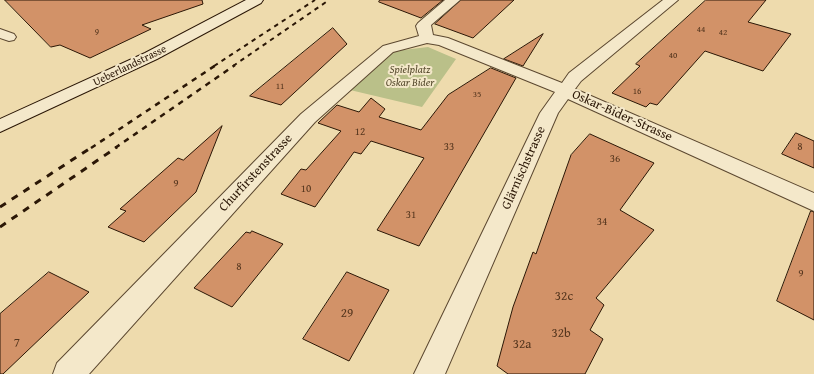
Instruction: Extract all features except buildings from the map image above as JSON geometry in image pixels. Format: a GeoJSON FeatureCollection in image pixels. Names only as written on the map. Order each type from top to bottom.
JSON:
{"type":"FeatureCollection","features":[{"type":"Feature","properties":{"kind":"street","name":"Ueberlandstrasse"},"geometry":{"type":"LineString","coordinates":[[0,126],[151,56],[256,0]]}},
{"type":"Feature","properties":{"kind":"street"},"geometry":{"type":"LineString","coordinates":[[427,38],[423,26],[453,0]]}},
{"type":"Feature","properties":{"kind":"street","name":"Glärnischstrasse"},"geometry":{"type":"LineString","coordinates":[[429,374],[548,113],[575,77],[671,0]]}},
{"type":"Feature","properties":{"kind":"street","name":"Oskar-Bider-Strasse"},"geometry":{"type":"LineString","coordinates":[[427,38],[443,41],[564,90],[814,203]]}},
{"type":"Feature","properties":{"kind":"street","name":"Churfirstenstrasse"},"geometry":{"type":"LineString","coordinates":[[68,374],[308,118],[388,49],[427,38]]}},
{"type":"Feature","properties":{"kind":"green space","name":"Spielplatz Oskar Bider"},"geometry":{"type":"Polygon","coordinates":[[[428,47],[456,59],[422,107],[350,90],[395,51],[428,47]]]}},
{"type":"Feature","properties":{"kind":"railway"},"geometry":{"type":"LineString","coordinates":[[214,66],[315,0]]}},
{"type":"Feature","properties":{"kind":"railway"},"geometry":{"type":"LineString","coordinates":[[233,66],[329,0]]}},
{"type":"Feature","properties":{"kind":"railway"},"geometry":{"type":"LineString","coordinates":[[91,148],[216,65]]}},
{"type":"Feature","properties":{"kind":"railway"},"geometry":{"type":"LineString","coordinates":[[115,148],[235,65]]}},
{"type":"Feature","properties":{"kind":"railway"},"geometry":{"type":"LineString","coordinates":[[0,207],[92,147]]}},
{"type":"Feature","properties":{"kind":"railway"},"geometry":{"type":"LineString","coordinates":[[0,227],[117,147]]}}]}
